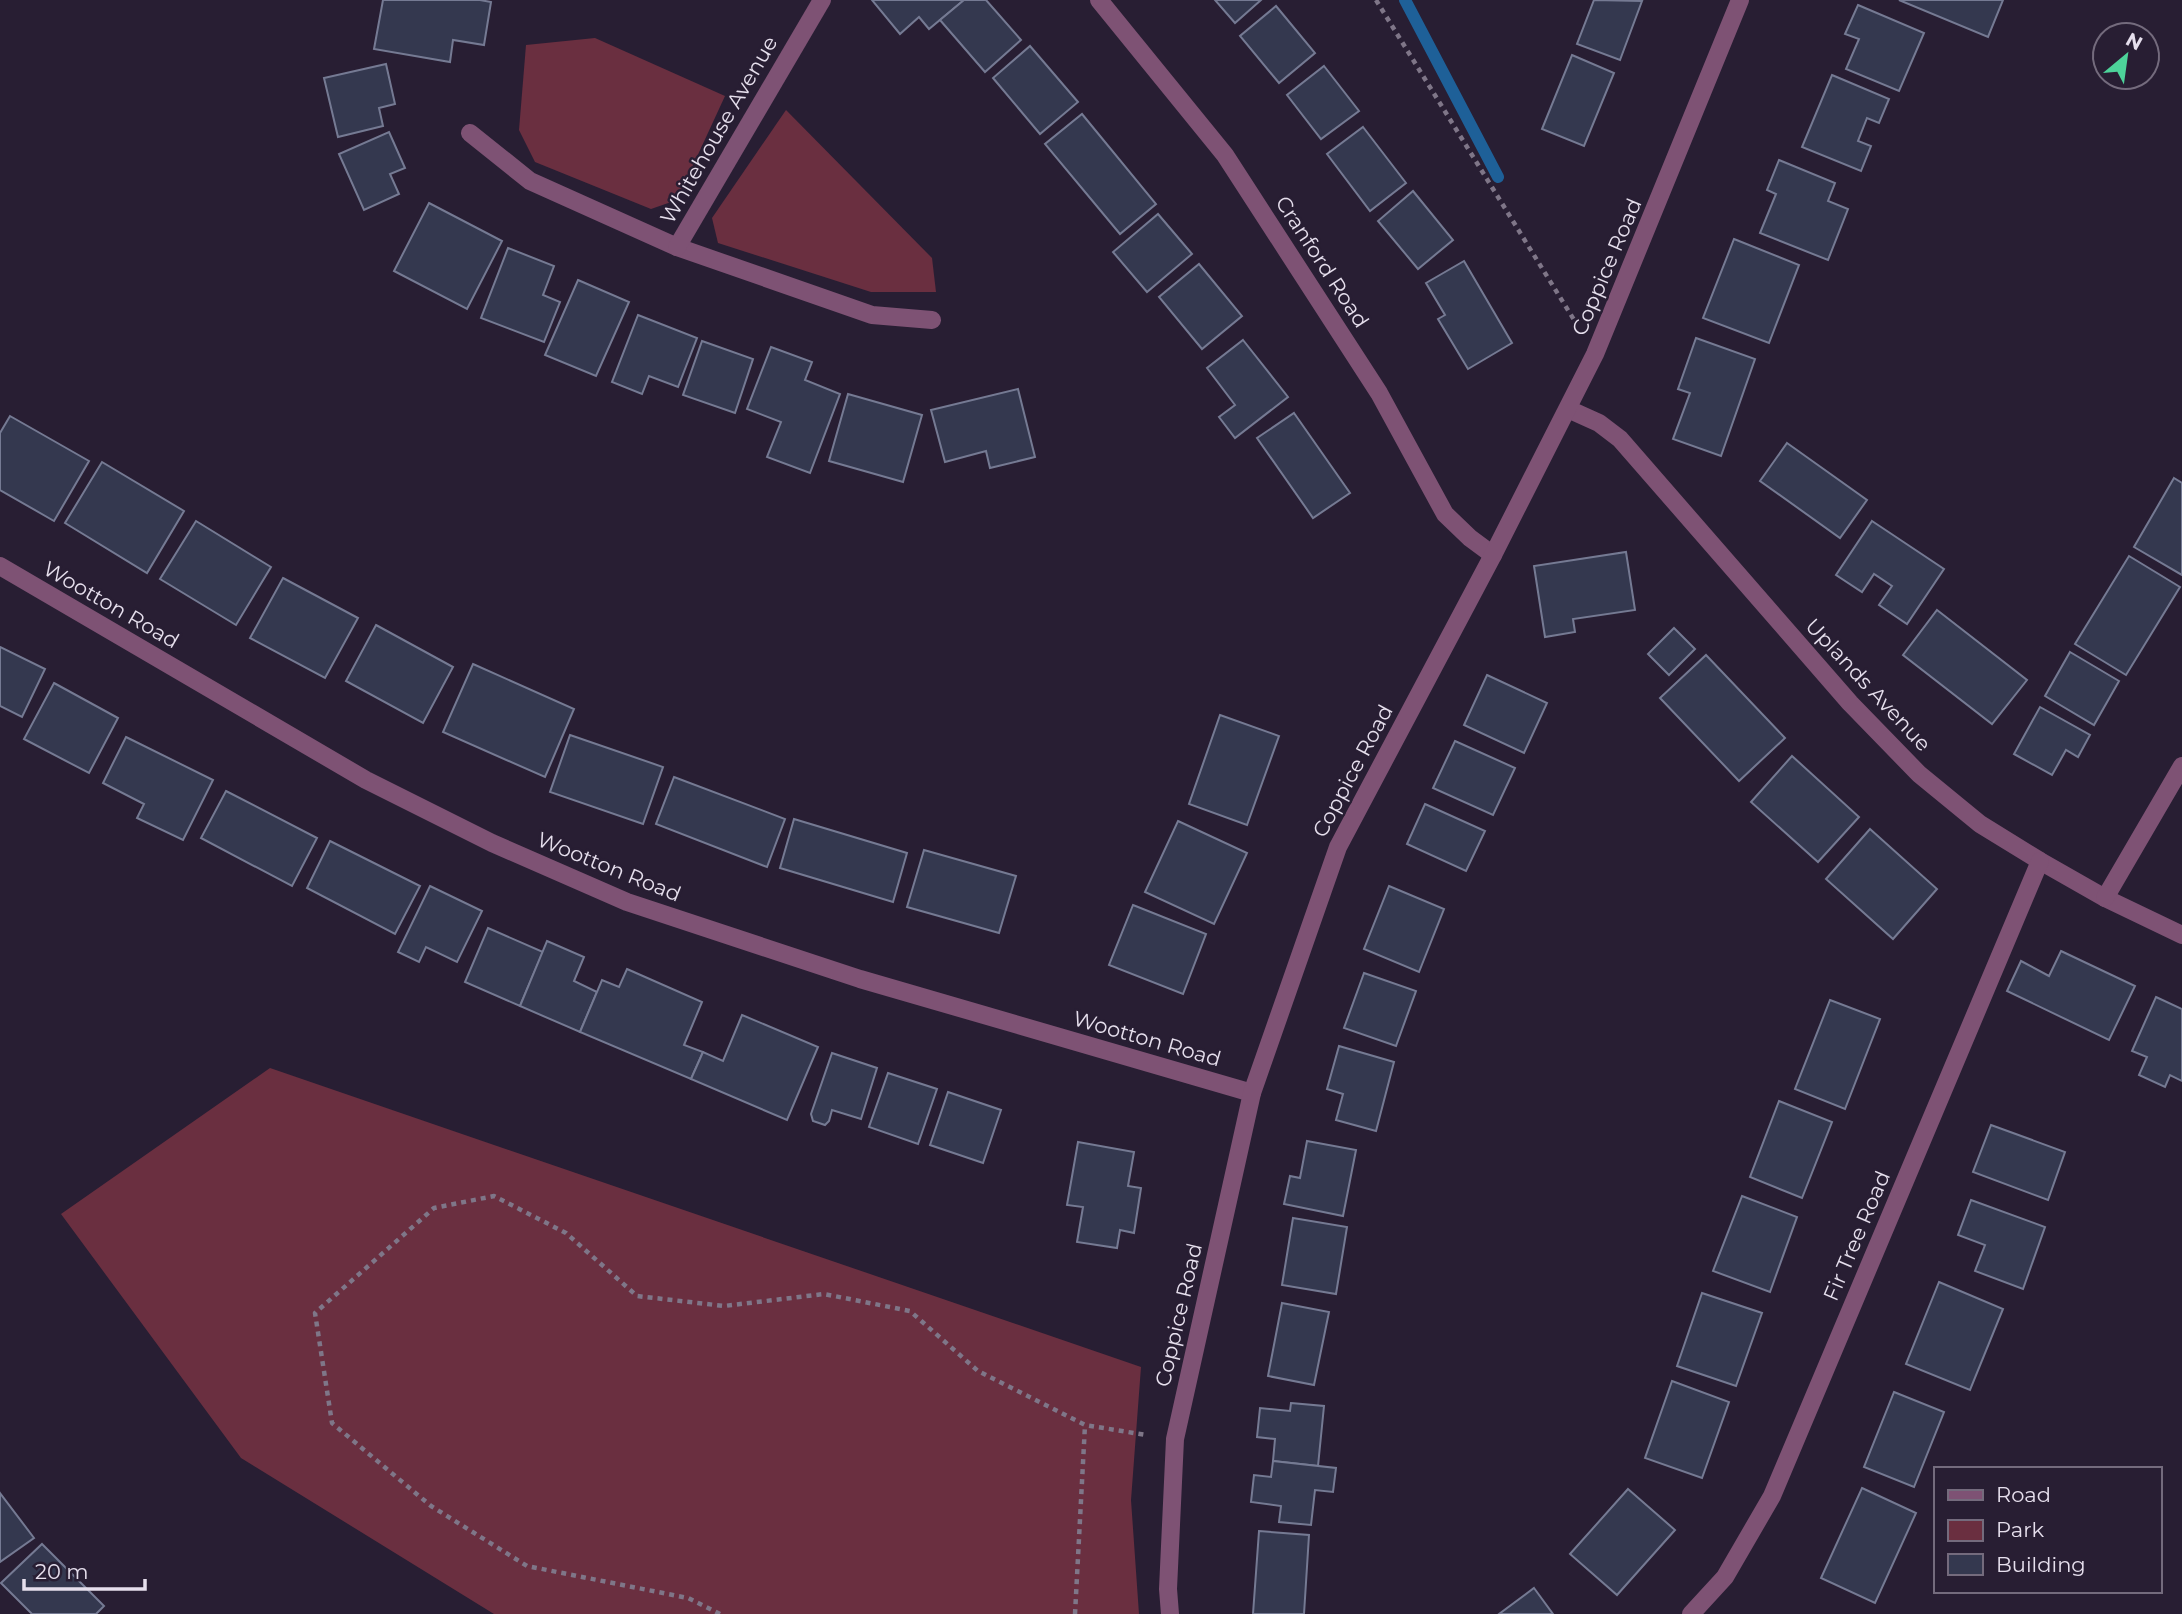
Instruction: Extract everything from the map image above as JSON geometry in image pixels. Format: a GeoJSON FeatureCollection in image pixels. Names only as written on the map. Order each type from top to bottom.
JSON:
{"type":"FeatureCollection","features":[{"type":"Feature","properties":{"kind":"street","name":"Whitehouse Avenue"},"geometry":{"type":"LineString","coordinates":[[677,247],[822,0]]}},
{"type":"Feature","properties":{"kind":"street","name":"Cranford Road"},"geometry":{"type":"LineString","coordinates":[[1099,0],[1225,155],[1379,393],[1445,514],[1493,555]]}},
{"type":"Feature","properties":{"kind":"street","name":"Coppice Road"},"geometry":{"type":"LineString","coordinates":[[1170,1614],[1168,1589],[1175,1439],[1252,1093],[1338,848],[1493,555],[1595,354],[1740,0]]}},
{"type":"Feature","properties":{"kind":"street","name":"Whitehouse Avenue"},"geometry":{"type":"LineString","coordinates":[[470,133],[530,181],[677,247],[872,315],[932,320]]}},
{"type":"Feature","properties":{"kind":"street","name":"Uplands Avenue"},"geometry":{"type":"LineString","coordinates":[[1568,409],[1599,423],[1620,439],[1850,703],[1919,774],[1980,824],[2040,861],[2105,898],[2182,935]]}},
{"type":"Feature","properties":{"kind":"street","name":"Wootton Road"},"geometry":{"type":"LineString","coordinates":[[0,566],[366,780],[492,843],[626,902],[860,979],[1252,1093]]}},
{"type":"Feature","properties":{"kind":"street"},"geometry":{"type":"LineString","coordinates":[[2105,898],[2182,766]]}},
{"type":"Feature","properties":{"kind":"street","name":"Fir Tree Road"},"geometry":{"type":"LineString","coordinates":[[1691,1614],[1725,1577],[1772,1496],[2040,861]]}},
{"type":"Feature","properties":{"kind":"path"},"geometry":{"type":"LineString","coordinates":[[1376,0],[1595,354]]}},
{"type":"Feature","properties":{"kind":"path"},"geometry":{"type":"LineString","coordinates":[[720,1614],[688,1598],[527,1566],[432,1506],[332,1423],[314,1313],[434,1208],[494,1196],[566,1233],[637,1296],[724,1306],[824,1294],[911,1311],[978,1371],[1085,1425],[1175,1439]]}},
{"type":"Feature","properties":{"kind":"path"},"geometry":{"type":"LineString","coordinates":[[1075,1614],[1085,1425]]}},
{"type":"Feature","properties":{"kind":"green space"},"geometry":{"type":"Polygon","coordinates":[[[595,38],[725,96],[677,200],[651,209],[535,162],[519,130],[526,45],[595,38]]]}},
{"type":"Feature","properties":{"kind":"green space"},"geometry":{"type":"Polygon","coordinates":[[[786,110],[932,258],[936,292],[871,292],[718,243],[712,218],[786,110]]]}},
{"type":"Feature","properties":{"kind":"green space"},"geometry":{"type":"Polygon","coordinates":[[[270,1068],[1141,1367],[1131,1500],[1139,1614],[494,1614],[241,1458],[61,1214],[270,1068]]]}},
{"type":"Feature","properties":{"kind":"building"},"geometry":{"type":"Polygon","coordinates":[[[383,0],[491,2],[484,45],[453,40],[450,62],[374,49],[383,0]]]}},
{"type":"Feature","properties":{"kind":"building"},"geometry":{"type":"Polygon","coordinates":[[[872,0],[964,0],[929,29],[919,17],[900,34],[872,0]]]}},
{"type":"Feature","properties":{"kind":"building"},"geometry":{"type":"Polygon","coordinates":[[[964,0],[986,0],[1021,40],[985,72],[940,20],[964,0]]]}},
{"type":"Feature","properties":{"kind":"building"},"geometry":{"type":"Polygon","coordinates":[[[1215,0],[1261,0],[1235,23],[1215,0]]]}},
{"type":"Feature","properties":{"kind":"building"},"geometry":{"type":"Polygon","coordinates":[[[1594,0],[1642,1],[1620,60],[1577,44],[1594,0]]]}},
{"type":"Feature","properties":{"kind":"building"},"geometry":{"type":"Polygon","coordinates":[[[1899,0],[2003,0],[1988,37],[1899,0]]]}},
{"type":"Feature","properties":{"kind":"building"},"geometry":{"type":"Polygon","coordinates":[[[1858,5],[1924,33],[1899,91],[1846,69],[1859,39],[1845,34],[1858,5]]]}},
{"type":"Feature","properties":{"kind":"building"},"geometry":{"type":"Polygon","coordinates":[[[1276,6],[1315,53],[1279,83],[1240,36],[1276,6]]]}},
{"type":"Feature","properties":{"kind":"building"},"geometry":{"type":"Polygon","coordinates":[[[1030,46],[1078,102],[1040,134],[993,78],[1030,46]]]}},
{"type":"Feature","properties":{"kind":"building"},"geometry":{"type":"Polygon","coordinates":[[[1572,55],[1614,73],[1584,146],[1542,129],[1572,55]]]}},
{"type":"Feature","properties":{"kind":"building"},"geometry":{"type":"Polygon","coordinates":[[[386,64],[395,104],[379,108],[383,126],[338,137],[324,78],[386,64]]]}},
{"type":"Feature","properties":{"kind":"building"},"geometry":{"type":"Polygon","coordinates":[[[1324,66],[1359,111],[1321,139],[1287,95],[1324,66]]]}},
{"type":"Feature","properties":{"kind":"building"},"geometry":{"type":"Polygon","coordinates":[[[1832,75],[1889,99],[1879,123],[1867,118],[1858,141],[1871,146],[1861,171],[1802,147],[1832,75]]]}},
{"type":"Feature","properties":{"kind":"building"},"geometry":{"type":"Polygon","coordinates":[[[1082,114],[1156,204],[1120,234],[1045,144],[1082,114]]]}},
{"type":"Feature","properties":{"kind":"building"},"geometry":{"type":"Polygon","coordinates":[[[1363,127],[1406,183],[1370,211],[1327,154],[1363,127]]]}},
{"type":"Feature","properties":{"kind":"building"},"geometry":{"type":"Polygon","coordinates":[[[389,132],[405,168],[390,174],[399,194],[364,210],[339,154],[389,132]]]}},
{"type":"Feature","properties":{"kind":"building"},"geometry":{"type":"Polygon","coordinates":[[[1779,160],[1835,183],[1828,201],[1848,209],[1828,260],[1760,233],[1776,194],[1767,190],[1779,160]]]}},
{"type":"Feature","properties":{"kind":"building"},"geometry":{"type":"Polygon","coordinates":[[[1413,191],[1453,240],[1418,269],[1378,221],[1413,191]]]}},
{"type":"Feature","properties":{"kind":"building"},"geometry":{"type":"Polygon","coordinates":[[[429,203],[502,241],[467,309],[394,271],[429,203]]]}},
{"type":"Feature","properties":{"kind":"building"},"geometry":{"type":"Polygon","coordinates":[[[1158,214],[1192,254],[1147,292],[1113,252],[1158,214]]]}},
{"type":"Feature","properties":{"kind":"building"},"geometry":{"type":"Polygon","coordinates":[[[1734,239],[1799,265],[1769,343],[1703,318],[1734,239]]]}},
{"type":"Feature","properties":{"kind":"building"},"geometry":{"type":"Polygon","coordinates":[[[508,248],[554,266],[543,295],[560,302],[544,342],[481,318],[508,248]]]}},
{"type":"Feature","properties":{"kind":"building"},"geometry":{"type":"Polygon","coordinates":[[[1464,261],[1512,343],[1468,369],[1438,319],[1445,315],[1426,283],[1464,261]]]}},
{"type":"Feature","properties":{"kind":"building"},"geometry":{"type":"Polygon","coordinates":[[[1199,264],[1242,316],[1202,349],[1159,297],[1199,264]]]}},
{"type":"Feature","properties":{"kind":"building"},"geometry":{"type":"Polygon","coordinates":[[[578,280],[629,302],[596,376],[545,355],[578,280]]]}},
{"type":"Feature","properties":{"kind":"building"},"geometry":{"type":"Polygon","coordinates":[[[638,315],[697,338],[678,387],[649,376],[642,394],[612,382],[638,315]]]}},
{"type":"Feature","properties":{"kind":"building"},"geometry":{"type":"Polygon","coordinates":[[[1696,338],[1755,359],[1721,456],[1673,439],[1690,393],[1678,389],[1696,338]]]}},
{"type":"Feature","properties":{"kind":"building"},"geometry":{"type":"Polygon","coordinates":[[[1243,340],[1288,397],[1235,438],[1219,417],[1235,405],[1207,368],[1243,340]]]}},
{"type":"Feature","properties":{"kind":"building"},"geometry":{"type":"Polygon","coordinates":[[[702,341],[753,359],[735,413],[683,395],[702,341]]]}},
{"type":"Feature","properties":{"kind":"building"},"geometry":{"type":"Polygon","coordinates":[[[771,347],[812,362],[805,380],[840,394],[810,473],[767,457],[781,422],[747,409],[771,347]]]}},
{"type":"Feature","properties":{"kind":"building"},"geometry":{"type":"Polygon","coordinates":[[[1018,389],[1035,457],[990,468],[986,451],[945,462],[931,410],[1018,389]]]}},
{"type":"Feature","properties":{"kind":"building"},"geometry":{"type":"Polygon","coordinates":[[[848,394],[922,415],[903,482],[829,461],[848,394]]]}},
{"type":"Feature","properties":{"kind":"building"},"geometry":{"type":"Polygon","coordinates":[[[1294,413],[1350,493],[1313,518],[1257,438],[1294,413]]]}},
{"type":"Feature","properties":{"kind":"building"},"geometry":{"type":"Polygon","coordinates":[[[10,416],[89,461],[54,521],[0,490],[0,433],[10,416]]]}},
{"type":"Feature","properties":{"kind":"building"},"geometry":{"type":"Polygon","coordinates":[[[1787,443],[1867,500],[1840,538],[1760,481],[1787,443]]]}},
{"type":"Feature","properties":{"kind":"building"},"geometry":{"type":"Polygon","coordinates":[[[102,462],[184,511],[147,573],[65,523],[102,462]]]}},
{"type":"Feature","properties":{"kind":"building"},"geometry":{"type":"Polygon","coordinates":[[[2174,478],[2182,483],[2182,575],[2134,547],[2174,478]]]}},
{"type":"Feature","properties":{"kind":"building"},"geometry":{"type":"Polygon","coordinates":[[[196,521],[271,567],[236,625],[160,579],[196,521]]]}},
{"type":"Feature","properties":{"kind":"building"},"geometry":{"type":"Polygon","coordinates":[[[1872,521],[1944,569],[1907,624],[1879,605],[1892,586],[1874,574],[1862,592],[1836,575],[1872,521]]]}},
{"type":"Feature","properties":{"kind":"building"},"geometry":{"type":"Polygon","coordinates":[[[1626,552],[1635,610],[1573,619],[1575,632],[1545,637],[1534,566],[1626,552]]]}},
{"type":"Feature","properties":{"kind":"building"},"geometry":{"type":"Polygon","coordinates":[[[2129,556],[2180,587],[2126,675],[2075,644],[2129,556]]]}},
{"type":"Feature","properties":{"kind":"building"},"geometry":{"type":"Polygon","coordinates":[[[283,578],[358,618],[325,678],[250,638],[283,578]]]}},
{"type":"Feature","properties":{"kind":"building"},"geometry":{"type":"Polygon","coordinates":[[[1937,610],[2027,680],[1992,724],[1903,655],[1937,610]]]}},
{"type":"Feature","properties":{"kind":"building"},"geometry":{"type":"Polygon","coordinates":[[[376,625],[453,667],[423,723],[346,681],[376,625]]]}},
{"type":"Feature","properties":{"kind":"building"},"geometry":{"type":"Polygon","coordinates":[[[1674,628],[1695,649],[1669,675],[1648,654],[1674,628]]]}},
{"type":"Feature","properties":{"kind":"building"},"geometry":{"type":"Polygon","coordinates":[[[0,647],[45,669],[22,717],[0,706],[0,647]]]}},
{"type":"Feature","properties":{"kind":"building"},"geometry":{"type":"Polygon","coordinates":[[[2070,652],[2119,681],[2094,725],[2045,696],[2070,652]]]}},
{"type":"Feature","properties":{"kind":"building"},"geometry":{"type":"Polygon","coordinates":[[[1706,655],[1785,738],[1739,781],[1660,698],[1706,655]]]}},
{"type":"Feature","properties":{"kind":"building"},"geometry":{"type":"Polygon","coordinates":[[[473,664],[574,709],[545,777],[443,732],[473,664]]]}},
{"type":"Feature","properties":{"kind":"building"},"geometry":{"type":"Polygon","coordinates":[[[1487,675],[1547,703],[1524,753],[1464,725],[1487,675]]]}},
{"type":"Feature","properties":{"kind":"building"},"geometry":{"type":"Polygon","coordinates":[[[54,683],[118,718],[89,773],[24,739],[54,683]]]}},
{"type":"Feature","properties":{"kind":"building"},"geometry":{"type":"Polygon","coordinates":[[[2040,707],[2090,735],[2078,757],[2066,750],[2052,775],[2014,754],[2040,707]]]}},
{"type":"Feature","properties":{"kind":"building"},"geometry":{"type":"Polygon","coordinates":[[[1220,715],[1279,736],[1247,825],[1189,804],[1220,715]]]}},
{"type":"Feature","properties":{"kind":"building"},"geometry":{"type":"Polygon","coordinates":[[[570,735],[663,767],[643,824],[550,792],[570,735]]]}},
{"type":"Feature","properties":{"kind":"building"},"geometry":{"type":"Polygon","coordinates":[[[126,737],[213,780],[183,840],[137,818],[144,804],[103,783],[126,737]]]}},
{"type":"Feature","properties":{"kind":"building"},"geometry":{"type":"Polygon","coordinates":[[[1455,741],[1515,768],[1493,815],[1433,788],[1455,741]]]}},
{"type":"Feature","properties":{"kind":"building"},"geometry":{"type":"Polygon","coordinates":[[[1792,756],[1859,817],[1818,862],[1751,802],[1792,756]]]}},
{"type":"Feature","properties":{"kind":"building"},"geometry":{"type":"Polygon","coordinates":[[[674,777],[785,819],[767,867],[656,824],[674,777]]]}},
{"type":"Feature","properties":{"kind":"building"},"geometry":{"type":"Polygon","coordinates":[[[226,791],[317,838],[292,886],[201,838],[226,791]]]}},
{"type":"Feature","properties":{"kind":"building"},"geometry":{"type":"Polygon","coordinates":[[[1425,804],[1485,831],[1466,871],[1407,844],[1425,804]]]}},
{"type":"Feature","properties":{"kind":"building"},"geometry":{"type":"Polygon","coordinates":[[[794,819],[907,853],[893,902],[780,868],[794,819]]]}},
{"type":"Feature","properties":{"kind":"building"},"geometry":{"type":"Polygon","coordinates":[[[1178,821],[1247,853],[1214,924],[1145,892],[1178,821]]]}},
{"type":"Feature","properties":{"kind":"building"},"geometry":{"type":"Polygon","coordinates":[[[1870,829],[1937,889],[1893,939],[1826,879],[1870,829]]]}},
{"type":"Feature","properties":{"kind":"building"},"geometry":{"type":"Polygon","coordinates":[[[330,841],[420,886],[395,934],[307,888],[330,841]]]}},
{"type":"Feature","properties":{"kind":"building"},"geometry":{"type":"Polygon","coordinates":[[[924,850],[1016,876],[999,933],[907,907],[924,850]]]}},
{"type":"Feature","properties":{"kind":"building"},"geometry":{"type":"Polygon","coordinates":[[[430,886],[482,911],[457,962],[426,947],[419,962],[398,952],[430,886]]]}},
{"type":"Feature","properties":{"kind":"building"},"geometry":{"type":"Polygon","coordinates":[[[1389,886],[1444,909],[1419,972],[1364,949],[1389,886]]]}},
{"type":"Feature","properties":{"kind":"building"},"geometry":{"type":"Polygon","coordinates":[[[1133,905],[1206,934],[1183,994],[1109,965],[1133,905]]]}},
{"type":"Feature","properties":{"kind":"building"},"geometry":{"type":"Polygon","coordinates":[[[488,928],[543,952],[520,1006],[465,982],[488,928]]]}},
{"type":"Feature","properties":{"kind":"building"},"geometry":{"type":"Polygon","coordinates":[[[547,941],[584,957],[574,981],[597,992],[580,1032],[520,1006],[547,941]]]}},
{"type":"Feature","properties":{"kind":"building"},"geometry":{"type":"Polygon","coordinates":[[[2061,951],[2135,986],[2109,1040],[2007,991],[2021,961],[2049,976],[2061,951]]]}},
{"type":"Feature","properties":{"kind":"building"},"geometry":{"type":"Polygon","coordinates":[[[627,969],[702,1002],[684,1045],[703,1052],[691,1079],[580,1032],[602,980],[619,987],[627,969]]]}},
{"type":"Feature","properties":{"kind":"building"},"geometry":{"type":"Polygon","coordinates":[[[1364,973],[1416,991],[1396,1046],[1344,1028],[1364,973]]]}},
{"type":"Feature","properties":{"kind":"building"},"geometry":{"type":"Polygon","coordinates":[[[2156,997],[2182,1009],[2182,1081],[2170,1075],[2165,1087],[2139,1075],[2147,1057],[2132,1051],[2156,997]]]}},
{"type":"Feature","properties":{"kind":"building"},"geometry":{"type":"Polygon","coordinates":[[[1830,1000],[1880,1019],[1845,1109],[1795,1089],[1830,1000]]]}},
{"type":"Feature","properties":{"kind":"building"},"geometry":{"type":"Polygon","coordinates":[[[742,1015],[818,1047],[787,1120],[691,1079],[703,1052],[723,1061],[742,1015]]]}},
{"type":"Feature","properties":{"kind":"building"},"geometry":{"type":"Polygon","coordinates":[[[1339,1046],[1394,1062],[1376,1131],[1336,1120],[1343,1094],[1327,1089],[1339,1046]]]}},
{"type":"Feature","properties":{"kind":"building"},"geometry":{"type":"Polygon","coordinates":[[[832,1053],[877,1068],[861,1119],[832,1110],[825,1125],[813,1121],[811,1114],[832,1053]]]}},
{"type":"Feature","properties":{"kind":"building"},"geometry":{"type":"Polygon","coordinates":[[[888,1073],[937,1089],[918,1144],[869,1127],[888,1073]]]}},
{"type":"Feature","properties":{"kind":"building"},"geometry":{"type":"Polygon","coordinates":[[[948,1092],[1001,1110],[983,1163],[930,1145],[948,1092]]]}},
{"type":"Feature","properties":{"kind":"building"},"geometry":{"type":"Polygon","coordinates":[[[1779,1101],[1832,1122],[1802,1198],[1750,1177],[1779,1101]]]}},
{"type":"Feature","properties":{"kind":"building"},"geometry":{"type":"Polygon","coordinates":[[[1991,1125],[2065,1152],[2048,1200],[1973,1172],[1991,1125]]]}},
{"type":"Feature","properties":{"kind":"building"},"geometry":{"type":"Polygon","coordinates":[[[1307,1141],[1356,1150],[1343,1216],[1284,1204],[1290,1176],[1300,1178],[1307,1141]]]}},
{"type":"Feature","properties":{"kind":"building"},"geometry":{"type":"Polygon","coordinates":[[[1078,1142],[1134,1152],[1128,1186],[1141,1188],[1134,1233],[1120,1230],[1117,1248],[1077,1242],[1083,1207],[1067,1205],[1078,1142]]]}},
{"type":"Feature","properties":{"kind":"building"},"geometry":{"type":"Polygon","coordinates":[[[1742,1196],[1797,1217],[1770,1292],[1713,1271],[1742,1196]]]}},
{"type":"Feature","properties":{"kind":"building"},"geometry":{"type":"Polygon","coordinates":[[[1971,1200],[2045,1227],[2023,1289],[1975,1271],[1985,1245],[1958,1235],[1971,1200]]]}},
{"type":"Feature","properties":{"kind":"building"},"geometry":{"type":"Polygon","coordinates":[[[1293,1218],[1347,1227],[1336,1294],[1282,1285],[1293,1218]]]}},
{"type":"Feature","properties":{"kind":"building"},"geometry":{"type":"Polygon","coordinates":[[[1939,1282],[2003,1309],[1970,1390],[1906,1364],[1939,1282]]]}},
{"type":"Feature","properties":{"kind":"building"},"geometry":{"type":"Polygon","coordinates":[[[1702,1293],[1762,1313],[1736,1386],[1677,1366],[1702,1293]]]}},
{"type":"Feature","properties":{"kind":"building"},"geometry":{"type":"Polygon","coordinates":[[[1282,1303],[1329,1312],[1314,1385],[1268,1376],[1282,1303]]]}},
{"type":"Feature","properties":{"kind":"building"},"geometry":{"type":"Polygon","coordinates":[[[1672,1381],[1729,1402],[1702,1478],[1645,1458],[1672,1381]]]}},
{"type":"Feature","properties":{"kind":"building"},"geometry":{"type":"Polygon","coordinates":[[[1894,1392],[1944,1412],[1914,1487],[1864,1467],[1894,1392]]]}},
{"type":"Feature","properties":{"kind":"building"},"geometry":{"type":"Polygon","coordinates":[[[1291,1403],[1324,1406],[1318,1466],[1273,1461],[1275,1439],[1257,1437],[1260,1408],[1290,1411],[1291,1403]]]}},
{"type":"Feature","properties":{"kind":"building"},"geometry":{"type":"Polygon","coordinates":[[[1273,1461],[1336,1468],[1333,1492],[1315,1490],[1311,1525],[1279,1522],[1281,1506],[1251,1502],[1254,1475],[1271,1477],[1273,1461]]]}},
{"type":"Feature","properties":{"kind":"building"},"geometry":{"type":"Polygon","coordinates":[[[1862,1488],[1916,1513],[1875,1603],[1821,1578],[1862,1488]]]}},
{"type":"Feature","properties":{"kind":"building"},"geometry":{"type":"Polygon","coordinates":[[[1628,1489],[1675,1530],[1617,1595],[1570,1554],[1628,1489]]]}},
{"type":"Feature","properties":{"kind":"building"},"geometry":{"type":"Polygon","coordinates":[[[0,1493],[34,1538],[0,1562],[0,1493]]]}},
{"type":"Feature","properties":{"kind":"building"},"geometry":{"type":"Polygon","coordinates":[[[1259,1531],[1309,1535],[1304,1614],[1253,1614],[1259,1531]]]}},
{"type":"Feature","properties":{"kind":"building"},"geometry":{"type":"Polygon","coordinates":[[[42,1544],[104,1606],[96,1614],[32,1614],[1,1583],[42,1544]]]}},
{"type":"Feature","properties":{"kind":"building"},"geometry":{"type":"Polygon","coordinates":[[[1534,1588],[1553,1614],[1499,1614],[1534,1588]]]}},
{"type":"Feature","properties":{"kind":"waterway"},"geometry":{"type":"LineString","coordinates":[[1405,0],[1498,177]]}}]}
